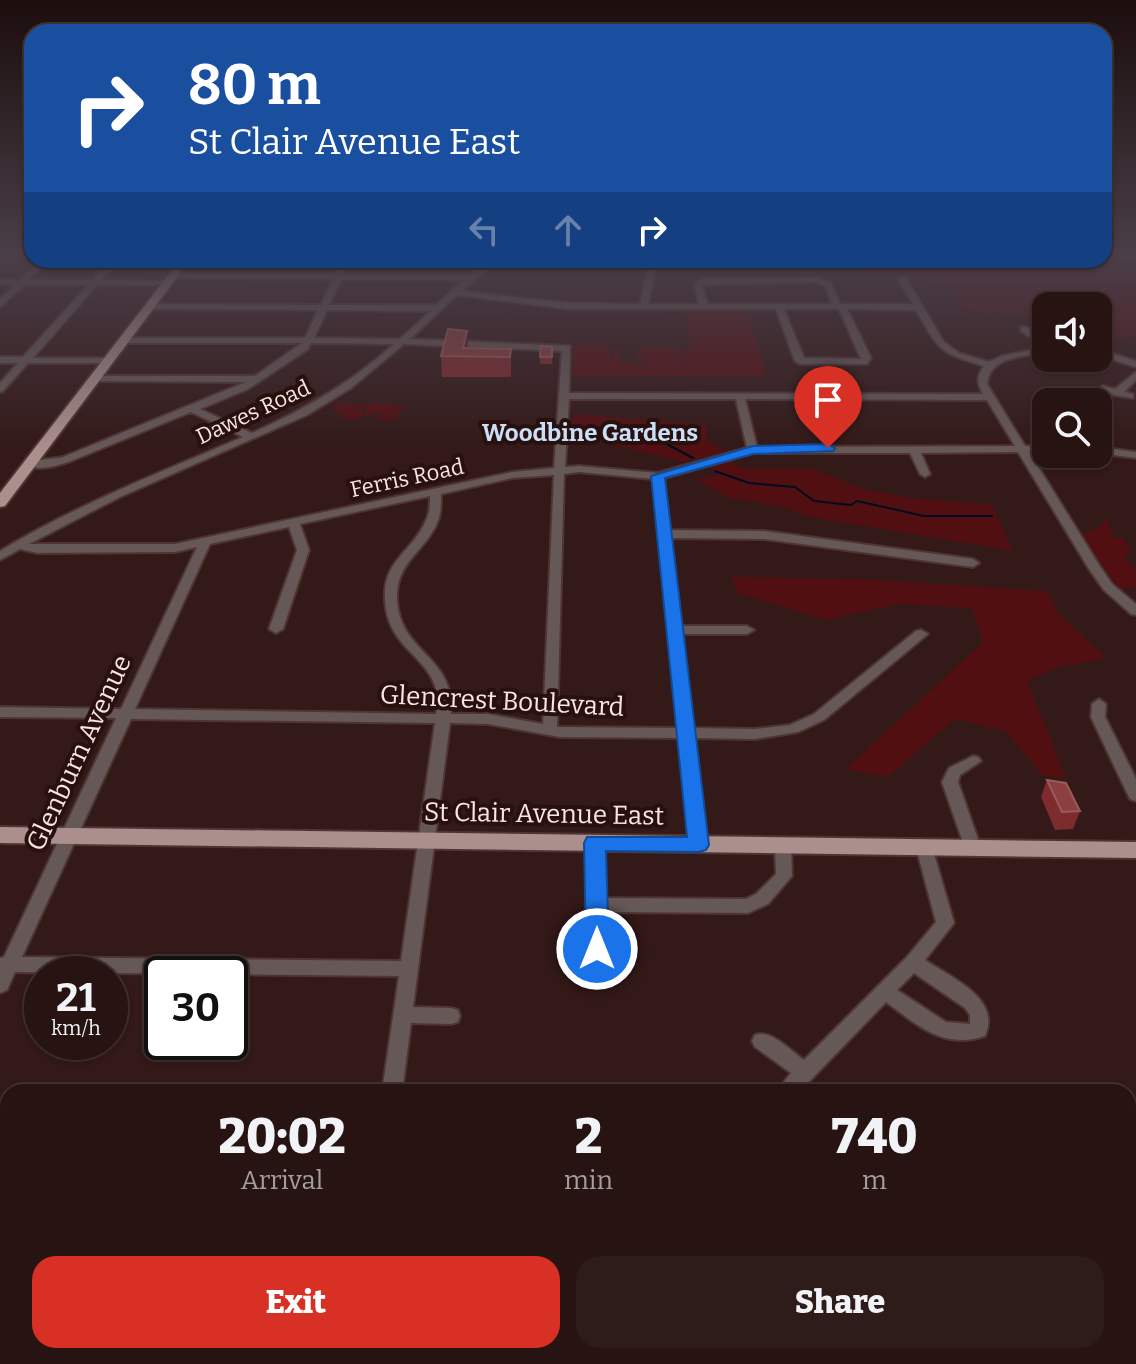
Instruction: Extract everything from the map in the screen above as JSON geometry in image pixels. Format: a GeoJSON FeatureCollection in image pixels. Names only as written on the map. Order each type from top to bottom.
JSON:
{"type":"FeatureCollection","features":[{"type":"Feature","properties":{"kind":"main road"},"geometry":{"type":"LineString","coordinates":[[0,503],[138,322]]}},
{"type":"Feature","properties":{"kind":"main road","name":"St Clair Avenue East"},"geometry":{"type":"LineString","coordinates":[[0,835],[1136,850]]}},
{"type":"Feature","properties":{"kind":"street"},"geometry":{"type":"LineString","coordinates":[[0,389],[60,322]]}},
{"type":"Feature","properties":{"kind":"street"},"geometry":{"type":"LineString","coordinates":[[30,464],[50,464],[67,459],[258,379],[310,341],[319,322]]}},
{"type":"Feature","properties":{"kind":"street","name":"Dawes Road"},"geometry":{"type":"LineString","coordinates":[[0,556],[55,523],[252,437],[328,400],[422,322]]}},
{"type":"Feature","properties":{"kind":"street"},"geometry":{"type":"LineString","coordinates":[[784,322],[798,360],[809,363],[865,362],[847,322]]}},
{"type":"Feature","properties":{"kind":"street"},"geometry":{"type":"LineString","coordinates":[[926,322],[942,347],[989,365]]}},
{"type":"Feature","properties":{"kind":"street"},"geometry":{"type":"LineString","coordinates":[[1024,329],[1032,334]]}},
{"type":"Feature","properties":{"kind":"street"},"geometry":{"type":"LineString","coordinates":[[124,340],[567,348],[559,470],[550,731]]}},
{"type":"Feature","properties":{"kind":"street"},"geometry":{"type":"LineString","coordinates":[[1032,353],[989,365],[981,378],[989,397],[1100,577],[1136,611]]}},
{"type":"Feature","properties":{"kind":"street"},"geometry":{"type":"LineString","coordinates":[[1112,356],[1136,364]]}},
{"type":"Feature","properties":{"kind":"street"},"geometry":{"type":"LineString","coordinates":[[0,360],[108,361]]}},
{"type":"Feature","properties":{"kind":"street"},"geometry":{"type":"LineString","coordinates":[[1117,393],[1136,375]]}},
{"type":"Feature","properties":{"kind":"street"},"geometry":{"type":"LineString","coordinates":[[95,378],[258,379]]}},
{"type":"Feature","properties":{"kind":"street"},"geometry":{"type":"LineString","coordinates":[[1112,392],[1130,396]]}},
{"type":"Feature","properties":{"kind":"street"},"geometry":{"type":"LineString","coordinates":[[564,396],[989,397]]}},
{"type":"Feature","properties":{"kind":"street"},"geometry":{"type":"LineString","coordinates":[[740,397],[753,450]]}},
{"type":"Feature","properties":{"kind":"street"},"geometry":{"type":"LineString","coordinates":[[192,409],[252,437]]}},
{"type":"Feature","properties":{"kind":"street"},"geometry":{"type":"LineString","coordinates":[[914,449],[925,474]]}},
{"type":"Feature","properties":{"kind":"street","name":"Ferris Road"},"geometry":{"type":"LineString","coordinates":[[16,545],[37,549],[144,550],[205,542],[512,475],[559,470],[612,470],[658,476],[753,450],[1032,449]]}},
{"type":"Feature","properties":{"kind":"street"},"geometry":{"type":"LineString","coordinates":[[1112,452],[1136,455]]}},
{"type":"Feature","properties":{"kind":"street"},"geometry":{"type":"LineString","coordinates":[[658,476],[699,845]]}},
{"type":"Feature","properties":{"kind":"street"},"geometry":{"type":"LineString","coordinates":[[393,1084],[443,718],[442,685],[402,637],[394,616],[391,591],[401,560],[432,522],[436,492]]}},
{"type":"Feature","properties":{"kind":"street"},"geometry":{"type":"LineString","coordinates":[[276,629],[303,550],[293,522]]}},
{"type":"Feature","properties":{"kind":"street"},"geometry":{"type":"LineString","coordinates":[[666,534],[764,535],[973,563]]}},
{"type":"Feature","properties":{"kind":"street","name":"Glenburn Avenue"},"geometry":{"type":"LineString","coordinates":[[0,985],[5,964],[69,836],[205,542]]}},
{"type":"Feature","properties":{"kind":"street"},"geometry":{"type":"LineString","coordinates":[[676,630],[747,630]]}},
{"type":"Feature","properties":{"kind":"street","name":"Glencrest Boulevard"},"geometry":{"type":"LineString","coordinates":[[0,712],[443,718],[505,720],[550,731],[766,734],[801,726],[819,717],[921,634]]}},
{"type":"Feature","properties":{"kind":"street"},"geometry":{"type":"LineString","coordinates":[[1099,704],[1098,717],[1136,795]]}},
{"type":"Feature","properties":{"kind":"street"},"geometry":{"type":"LineString","coordinates":[[973,761],[954,772],[950,782],[973,848]]}},
{"type":"Feature","properties":{"kind":"street"},"geometry":{"type":"LineString","coordinates":[[595,843],[598,971]]}},
{"type":"Feature","properties":{"kind":"street"},"geometry":{"type":"LineString","coordinates":[[597,905],[748,906],[762,899],[784,876],[783,846]]}},
{"type":"Feature","properties":{"kind":"street"},"geometry":{"type":"LineString","coordinates":[[794,1084],[913,962],[945,923],[924,847]]}},
{"type":"Feature","properties":{"kind":"street"},"geometry":{"type":"LineString","coordinates":[[884,991],[955,1035],[978,1030],[981,1020],[979,1010],[972,1002],[913,962]]}},
{"type":"Feature","properties":{"kind":"street"},"geometry":{"type":"LineString","coordinates":[[5,964],[408,969]]}},
{"type":"Feature","properties":{"kind":"street"},"geometry":{"type":"LineString","coordinates":[[403,1015],[451,1016]]}},
{"type":"Feature","properties":{"kind":"street"},"geometry":{"type":"LineString","coordinates":[[762,1041],[805,1072]]}},
{"type":"Feature","properties":{"kind":"shaded area"},"geometry":{"type":"Polygon","coordinates":[[[687,322],[751,322],[766,376],[572,376],[574,345],[613,345],[606,350],[613,354],[606,359],[613,360],[615,354],[612,350],[620,349],[619,361],[644,364],[645,370],[645,360],[638,360],[637,347],[679,347],[684,370],[682,352],[691,346],[687,322]]]}},
{"type":"Feature","properties":{"kind":"shaded area"},"geometry":{"type":"Polygon","coordinates":[[[1112,322],[1136,322],[1136,336],[1112,340],[1112,322]]]}},
{"type":"Feature","properties":{"kind":"shaded area"},"geometry":{"type":"Polygon","coordinates":[[[331,404],[395,404],[394,407],[401,404],[407,408],[400,409],[397,419],[404,419],[377,420],[379,412],[366,416],[366,408],[355,407],[363,410],[365,415],[349,420],[341,417],[345,410],[337,415],[331,404]]]}},
{"type":"Feature","properties":{"kind":"shaded area"},"geometry":{"type":"Polygon","coordinates":[[[573,414],[707,425],[706,441],[726,451],[685,462],[573,435],[573,414]]]}},
{"type":"Feature","properties":{"kind":"shaded area"},"geometry":{"type":"Polygon","coordinates":[[[730,459],[741,468],[812,469],[867,490],[912,498],[992,505],[1013,551],[811,517],[780,506],[729,498],[696,479],[718,476],[711,466],[730,459]]]}},
{"type":"Feature","properties":{"kind":"shaded area"},"geometry":{"type":"Polygon","coordinates":[[[1102,521],[1108,521],[1113,538],[1124,538],[1132,553],[1123,556],[1136,570],[1136,587],[1119,589],[1082,536],[1103,524],[1102,521]]]}},
{"type":"Feature","properties":{"kind":"shaded area"},"geometry":{"type":"Polygon","coordinates":[[[732,577],[859,579],[1048,591],[1057,612],[1107,658],[1059,667],[1027,681],[1066,778],[1042,775],[1005,731],[955,719],[888,777],[846,769],[983,642],[972,608],[899,604],[826,620],[737,593],[732,577]]]}},
{"type":"Feature","properties":{"kind":"building"},"geometry":{"type":"Polygon","coordinates":[[[448,329],[467,331],[463,348],[511,349],[510,357],[441,356],[448,329]]]}},
{"type":"Feature","properties":{"kind":"building"},"geometry":{"type":"Polygon","coordinates":[[[541,346],[552,347],[552,357],[540,357],[541,346]]]}},
{"type":"Feature","properties":{"kind":"building"},"geometry":{"type":"Polygon","coordinates":[[[1047,780],[1066,783],[1080,811],[1062,812],[1047,780]]]}},
{"type":"Feature","properties":{"kind":"waterway"},"geometry":{"type":"LineString","coordinates":[[597,427],[635,441],[665,443],[693,458]]}},
{"type":"Feature","properties":{"kind":"waterway"},"geometry":{"type":"LineString","coordinates":[[715,471],[749,483],[795,487],[814,501],[851,505],[857,501],[924,516],[992,516]]}},
{"type":"Feature","properties":{"kind":"district","name":"Woodbine Gardens"},"geometry":{"type":"Point","coordinates":[590,433]}},
{"type":"Feature","properties":{"kind":"route"},"geometry":{"type":"LineString","coordinates":[[597,949],[595,843],[699,845],[658,476],[753,450],[828,448]]}}]}
